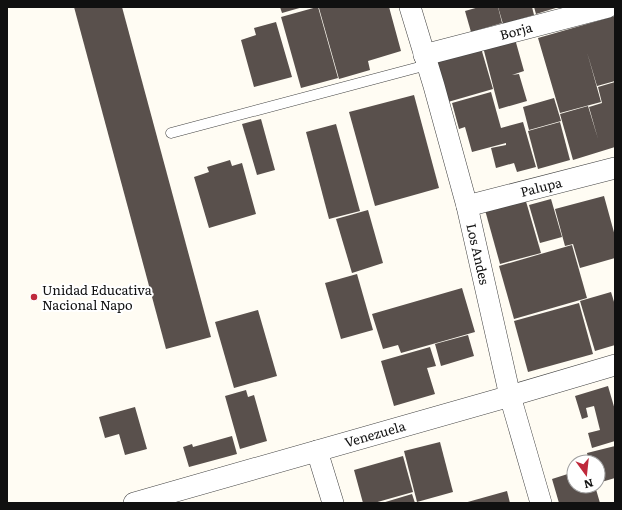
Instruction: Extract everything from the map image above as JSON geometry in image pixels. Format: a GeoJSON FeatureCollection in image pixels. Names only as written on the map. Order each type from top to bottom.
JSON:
{"type":"FeatureCollection","features":[{"type":"Feature","properties":{"kind":"street","name":"Los Andes"},"geometry":{"type":"LineString","coordinates":[[410,7],[467,206],[510,396],[541,503]]}},
{"type":"Feature","properties":{"kind":"street","name":"Borja"},"geometry":{"type":"LineString","coordinates":[[425,60],[608,7]]}},
{"type":"Feature","properties":{"kind":"street","name":"Palupa"},"geometry":{"type":"LineString","coordinates":[[467,206],[615,168]]}},
{"type":"Feature","properties":{"kind":"street","name":"Venezuela"},"geometry":{"type":"LineString","coordinates":[[134,503],[615,365]]}},
{"type":"Feature","properties":{"kind":"street"},"geometry":{"type":"LineString","coordinates":[[317,450],[333,503]]}},
{"type":"Feature","properties":{"kind":"lane"},"geometry":{"type":"LineString","coordinates":[[171,133],[425,60]]}},
{"type":"Feature","properties":{"kind":"building"},"geometry":{"type":"Polygon","coordinates":[[[74,7],[122,7],[211,337],[166,349],[74,7]]]}},
{"type":"Feature","properties":{"kind":"building"},"geometry":{"type":"Polygon","coordinates":[[[280,7],[303,7],[282,13],[280,7]]]}},
{"type":"Feature","properties":{"kind":"building"},"geometry":{"type":"Polygon","coordinates":[[[318,7],[338,78],[301,88],[281,17],[318,7]]]}},
{"type":"Feature","properties":{"kind":"building"},"geometry":{"type":"Polygon","coordinates":[[[389,7],[401,51],[368,61],[370,70],[339,79],[319,8],[389,7]]]}},
{"type":"Feature","properties":{"kind":"building"},"geometry":{"type":"Polygon","coordinates":[[[479,7],[498,7],[502,23],[471,32],[465,11],[479,7]]]}},
{"type":"Feature","properties":{"kind":"building"},"geometry":{"type":"Polygon","coordinates":[[[498,7],[532,7],[534,15],[503,24],[498,7]]]}},
{"type":"Feature","properties":{"kind":"building"},"geometry":{"type":"Polygon","coordinates":[[[534,7],[559,7],[536,14],[534,7]]]}},
{"type":"Feature","properties":{"kind":"building"},"geometry":{"type":"Polygon","coordinates":[[[615,16],[615,81],[597,86],[587,52],[601,102],[560,113],[538,38],[615,16]]]}},
{"type":"Feature","properties":{"kind":"building"},"geometry":{"type":"Polygon","coordinates":[[[276,22],[292,77],[254,87],[241,40],[256,35],[254,28],[276,22]]]}},
{"type":"Feature","properties":{"kind":"building"},"geometry":{"type":"Polygon","coordinates":[[[515,39],[524,71],[512,75],[519,74],[527,101],[499,109],[483,47],[515,39]]]}},
{"type":"Feature","properties":{"kind":"building"},"geometry":{"type":"Polygon","coordinates":[[[481,48],[493,89],[448,102],[436,61],[481,48]]]}},
{"type":"Feature","properties":{"kind":"building"},"geometry":{"type":"Polygon","coordinates":[[[615,82],[615,147],[573,160],[560,114],[588,106],[598,139],[589,107],[602,103],[598,87],[615,82]]]}},
{"type":"Feature","properties":{"kind":"building"},"geometry":{"type":"Polygon","coordinates":[[[491,92],[501,128],[523,122],[536,167],[517,172],[514,163],[496,168],[491,148],[506,145],[506,143],[472,152],[465,127],[459,129],[452,103],[491,92]]]}},
{"type":"Feature","properties":{"kind":"building"},"geometry":{"type":"Polygon","coordinates":[[[414,95],[439,188],[375,206],[349,112],[414,95]]]}},
{"type":"Feature","properties":{"kind":"building"},"geometry":{"type":"Polygon","coordinates":[[[554,98],[561,121],[529,130],[523,107],[554,98]]]}},
{"type":"Feature","properties":{"kind":"building"},"geometry":{"type":"Polygon","coordinates":[[[261,119],[275,170],[257,175],[242,124],[261,119]]]}},
{"type":"Feature","properties":{"kind":"building"},"geometry":{"type":"Polygon","coordinates":[[[560,122],[570,160],[538,169],[528,131],[560,122]]]}},
{"type":"Feature","properties":{"kind":"building"},"geometry":{"type":"Polygon","coordinates":[[[336,124],[360,211],[329,219],[306,132],[336,124]]]}},
{"type":"Feature","properties":{"kind":"building"},"geometry":{"type":"Polygon","coordinates":[[[230,160],[232,166],[242,163],[256,214],[209,228],[194,177],[209,172],[207,167],[230,160]]]}},
{"type":"Feature","properties":{"kind":"building"},"geometry":{"type":"Polygon","coordinates":[[[604,196],[615,236],[615,258],[580,268],[573,244],[565,246],[555,209],[604,196]]]}},
{"type":"Feature","properties":{"kind":"building"},"geometry":{"type":"Polygon","coordinates":[[[525,198],[541,253],[500,264],[485,210],[525,198]]]}},
{"type":"Feature","properties":{"kind":"building"},"geometry":{"type":"Polygon","coordinates":[[[551,199],[562,237],[540,243],[529,205],[551,199]]]}},
{"type":"Feature","properties":{"kind":"building"},"geometry":{"type":"Polygon","coordinates":[[[368,210],[383,263],[352,273],[336,219],[368,210]]]}},
{"type":"Feature","properties":{"kind":"building"},"geometry":{"type":"Polygon","coordinates":[[[572,245],[587,298],[514,319],[499,266],[572,245]]]}},
{"type":"Feature","properties":{"kind":"building"},"geometry":{"type":"Polygon","coordinates":[[[357,274],[373,330],[341,339],[325,283],[357,274]]]}},
{"type":"Feature","properties":{"kind":"building"},"geometry":{"type":"Polygon","coordinates":[[[462,288],[475,332],[401,353],[398,345],[383,349],[372,314],[462,288]]]}},
{"type":"Feature","properties":{"kind":"building"},"geometry":{"type":"Polygon","coordinates":[[[611,292],[615,305],[615,345],[595,351],[580,301],[611,292]]]}},
{"type":"Feature","properties":{"kind":"building"},"geometry":{"type":"Polygon","coordinates":[[[579,303],[593,354],[528,372],[514,321],[579,303]]]}},
{"type":"Feature","properties":{"kind":"building"},"geometry":{"type":"Polygon","coordinates":[[[258,310],[277,376],[234,388],[215,322],[258,310]]]}},
{"type":"Feature","properties":{"kind":"building"},"geometry":{"type":"Polygon","coordinates":[[[468,335],[474,356],[441,366],[435,344],[468,335]]]}},
{"type":"Feature","properties":{"kind":"building"},"geometry":{"type":"Polygon","coordinates":[[[430,347],[436,366],[427,368],[435,394],[394,406],[381,361],[430,347]]]}},
{"type":"Feature","properties":{"kind":"building"},"geometry":{"type":"Polygon","coordinates":[[[608,386],[615,410],[615,441],[592,448],[588,433],[600,430],[594,406],[586,408],[588,417],[582,419],[575,396],[608,386]]]}},
{"type":"Feature","properties":{"kind":"building"},"geometry":{"type":"Polygon","coordinates":[[[246,390],[248,397],[254,395],[267,441],[240,449],[225,396],[246,390]]]}},
{"type":"Feature","properties":{"kind":"building"},"geometry":{"type":"Polygon","coordinates":[[[135,407],[147,449],[125,455],[119,434],[105,438],[99,417],[135,407]]]}},
{"type":"Feature","properties":{"kind":"building"},"geometry":{"type":"Polygon","coordinates":[[[232,436],[237,454],[189,467],[183,447],[192,444],[193,447],[232,436]]]}},
{"type":"Feature","properties":{"kind":"building"},"geometry":{"type":"Polygon","coordinates":[[[440,442],[453,492],[417,502],[404,451],[440,442]]]}},
{"type":"Feature","properties":{"kind":"building"},"geometry":{"type":"Polygon","coordinates":[[[615,446],[615,478],[606,481],[606,454],[587,453],[615,446]]]}},
{"type":"Feature","properties":{"kind":"building"},"geometry":{"type":"Polygon","coordinates":[[[403,456],[413,492],[374,503],[363,503],[354,470],[403,456]]]}},
{"type":"Feature","properties":{"kind":"building"},"geometry":{"type":"Polygon","coordinates":[[[566,475],[566,494],[597,494],[600,503],[559,503],[552,479],[566,475]]]}},
{"type":"Feature","properties":{"kind":"building"},"geometry":{"type":"Polygon","coordinates":[[[507,491],[510,503],[464,503],[507,491]]]}},
{"type":"Feature","properties":{"kind":"building"},"geometry":{"type":"Polygon","coordinates":[[[412,494],[415,503],[382,503],[412,494]]]}},
{"type":"Feature","properties":{"kind":"place","name":"Unidad Educativa Nacional Napo"},"geometry":{"type":"Point","coordinates":[34,297]}}]}
